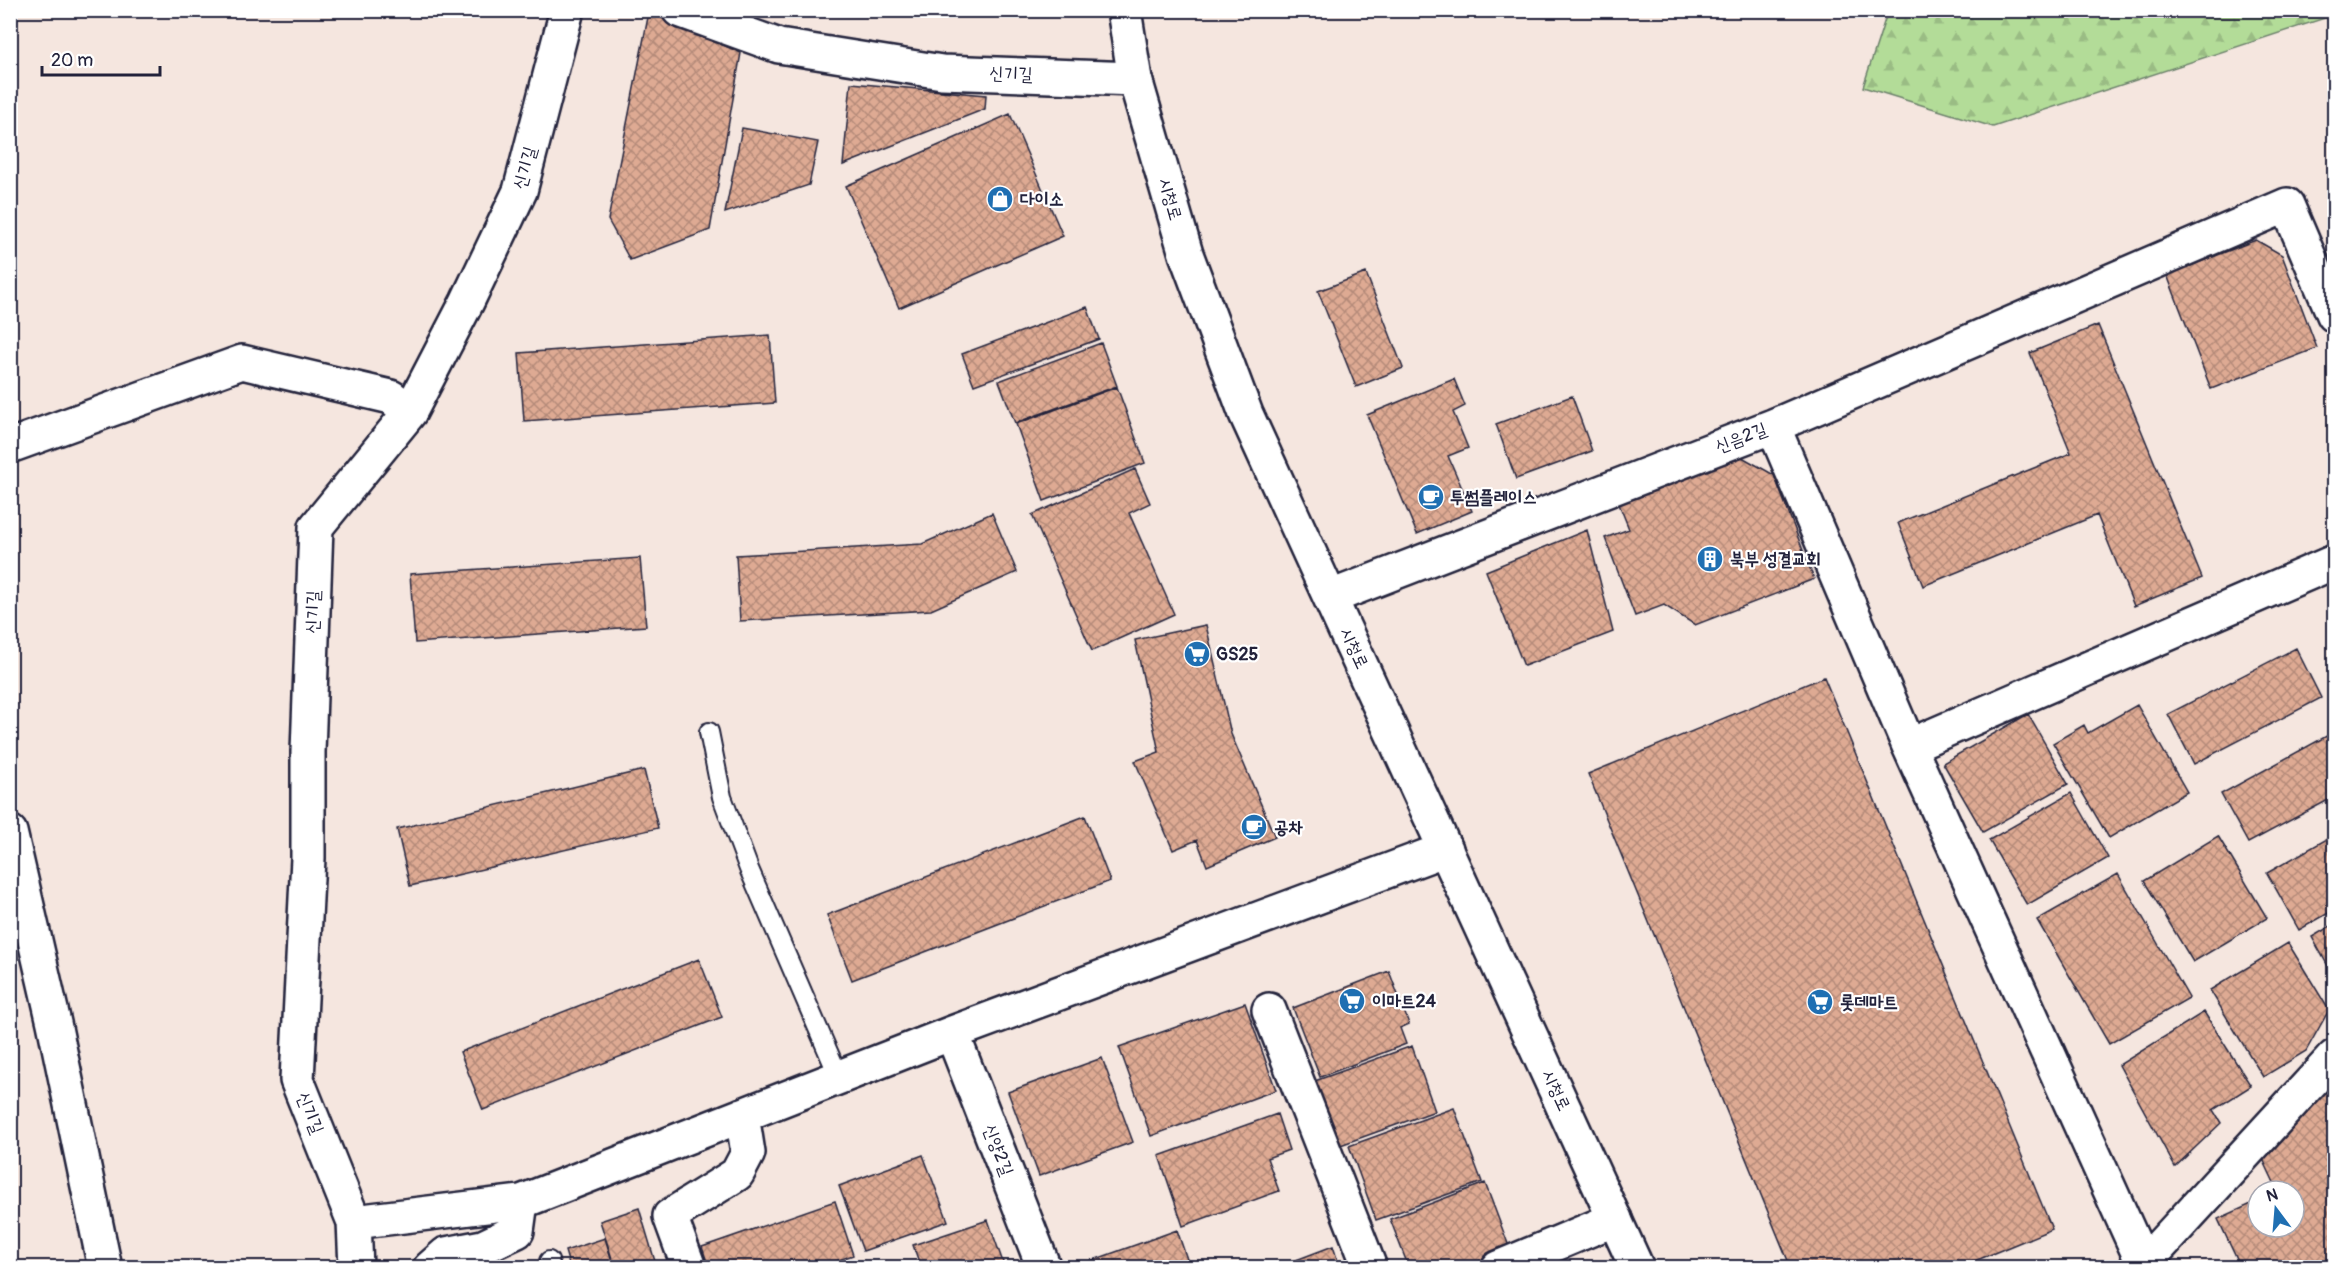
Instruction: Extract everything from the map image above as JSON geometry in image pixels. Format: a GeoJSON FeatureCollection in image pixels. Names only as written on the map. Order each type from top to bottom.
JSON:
{"type":"FeatureCollection","features":[{"type":"Feature","properties":{"kind":"street","name":"신기길"},"geometry":{"type":"LineString","coordinates":[[356,1268],[354,1222],[297,1080],[308,858],[308,752],[316,527],[410,412],[467,302],[520,191],[567,10]]}},
{"type":"Feature","properties":{"kind":"street","name":"신기길"},"geometry":{"type":"LineString","coordinates":[[679,10],[778,46],[942,72],[1135,79]]}},
{"type":"Feature","properties":{"kind":"street","name":"시청로"},"geometry":{"type":"LineString","coordinates":[[1124,10],[1135,79],[1186,254],[1246,414],[1637,1268]]}},
{"type":"Feature","properties":{"kind":"street","name":"신음2길"},"geometry":{"type":"LineString","coordinates":[[1331,597],[1773,426],[2146,268],[2288,205],[2334,315]]}},
{"type":"Feature","properties":{"kind":"street"},"geometry":{"type":"LineString","coordinates":[[10,446],[242,362],[391,397],[410,412]]}},
{"type":"Feature","properties":{"kind":"street"},"geometry":{"type":"LineString","coordinates":[[1773,426],[1909,746],[2142,1265],[2334,1057]]}},
{"type":"Feature","properties":{"kind":"street"},"geometry":{"type":"LineString","coordinates":[[1909,746],[2334,562]]}},
{"type":"Feature","properties":{"kind":"street"},"geometry":{"type":"LineString","coordinates":[[10,832],[54,1023],[105,1268]]}},
{"type":"Feature","properties":{"kind":"street"},"geometry":{"type":"LineString","coordinates":[[354,1222],[521,1203],[952,1033],[1446,849]]}},
{"type":"Feature","properties":{"kind":"street"},"geometry":{"type":"LineString","coordinates":[[1269,1010],[1370,1268]]}},
{"type":"Feature","properties":{"kind":"street","name":"신양2길"},"geometry":{"type":"LineString","coordinates":[[952,1033],[1044,1268]]}},
{"type":"Feature","properties":{"kind":"street"},"geometry":{"type":"LineString","coordinates":[[689,1268],[670,1216],[737,1174],[748,1153],[742,1115]]}},
{"type":"Feature","properties":{"kind":"street"},"geometry":{"type":"LineString","coordinates":[[430,1268],[446,1254],[483,1247],[517,1231],[521,1203]]}},
{"type":"Feature","properties":{"kind":"street"},"geometry":{"type":"LineString","coordinates":[[1498,1268],[1615,1220]]}},
{"type":"Feature","properties":{"kind":"lane"},"geometry":{"type":"LineString","coordinates":[[709,732],[722,797],[749,869],[839,1077]]}},
{"type":"Feature","properties":{"kind":"green space"},"geometry":{"type":"Polygon","coordinates":[[[1888,10],[2334,10],[2334,15],[1993,127],[1863,87],[1888,10]]]}},
{"type":"Feature","properties":{"kind":"building"},"geometry":{"type":"Polygon","coordinates":[[[649,12],[741,53],[710,230],[630,260],[608,220],[649,12]]]}},
{"type":"Feature","properties":{"kind":"building"},"geometry":{"type":"Polygon","coordinates":[[[851,83],[986,95],[985,109],[843,165],[851,83]]]}},
{"type":"Feature","properties":{"kind":"building"},"geometry":{"type":"Polygon","coordinates":[[[1010,114],[1063,236],[899,308],[846,186],[1010,114]]]}},
{"type":"Feature","properties":{"kind":"building"},"geometry":{"type":"Polygon","coordinates":[[[742,128],[818,142],[809,185],[725,213],[742,128]]]}},
{"type":"Feature","properties":{"kind":"building"},"geometry":{"type":"Polygon","coordinates":[[[2256,240],[2282,255],[2317,348],[2211,389],[2167,275],[2256,240]]]}},
{"type":"Feature","properties":{"kind":"building"},"geometry":{"type":"Polygon","coordinates":[[[1366,273],[1403,368],[1356,387],[1318,291],[1366,273]]]}},
{"type":"Feature","properties":{"kind":"building"},"geometry":{"type":"Polygon","coordinates":[[[1087,307],[1099,339],[974,385],[962,354],[1087,307]]]}},
{"type":"Feature","properties":{"kind":"building"},"geometry":{"type":"Polygon","coordinates":[[[2098,325],[2202,578],[2134,606],[2097,515],[1923,586],[1898,523],[2071,453],[2030,353],[2098,325]]]}},
{"type":"Feature","properties":{"kind":"building"},"geometry":{"type":"Polygon","coordinates":[[[770,335],[775,403],[524,421],[519,353],[770,335]]]}},
{"type":"Feature","properties":{"kind":"building"},"geometry":{"type":"Polygon","coordinates":[[[1101,343],[1117,386],[1015,423],[999,381],[1101,343]]]}},
{"type":"Feature","properties":{"kind":"building"},"geometry":{"type":"Polygon","coordinates":[[[1454,379],[1465,406],[1453,412],[1468,448],[1448,456],[1472,511],[1417,534],[1367,415],[1454,379]]]}},
{"type":"Feature","properties":{"kind":"building"},"geometry":{"type":"Polygon","coordinates":[[[1117,387],[1145,463],[1044,501],[1016,424],[1117,387]]]}},
{"type":"Feature","properties":{"kind":"building"},"geometry":{"type":"Polygon","coordinates":[[[1572,396],[1592,451],[1516,479],[1496,424],[1572,396]]]}},
{"type":"Feature","properties":{"kind":"building","name":"북부 성결교회"},"geometry":{"type":"Polygon","coordinates":[[[1742,457],[1774,475],[1814,579],[1695,625],[1664,605],[1635,616],[1605,538],[1629,529],[1619,504],[1742,457]]]}},
{"type":"Feature","properties":{"kind":"building"},"geometry":{"type":"Polygon","coordinates":[[[1135,469],[1150,503],[1129,513],[1174,614],[1092,651],[1032,515],[1135,469]]]}},
{"type":"Feature","properties":{"kind":"building"},"geometry":{"type":"Polygon","coordinates":[[[992,513],[1017,572],[931,610],[740,621],[736,555],[922,544],[992,513]]]}},
{"type":"Feature","properties":{"kind":"building"},"geometry":{"type":"Polygon","coordinates":[[[1587,530],[1613,632],[1524,666],[1486,571],[1587,530]]]}},
{"type":"Feature","properties":{"kind":"building"},"geometry":{"type":"Polygon","coordinates":[[[640,558],[646,626],[415,643],[410,574],[640,558]]]}},
{"type":"Feature","properties":{"kind":"building"},"geometry":{"type":"Polygon","coordinates":[[[1206,625],[1231,734],[1275,837],[1207,866],[1197,840],[1173,850],[1135,761],[1159,752],[1135,640],[1206,625]]]}},
{"type":"Feature","properties":{"kind":"building"},"geometry":{"type":"Polygon","coordinates":[[[2296,648],[2321,698],[2194,764],[2168,714],[2296,648]]]}},
{"type":"Feature","properties":{"kind":"building","name":"롯데마트"},"geometry":{"type":"Polygon","coordinates":[[[1824,677],[2052,1229],[1958,1268],[1791,1268],[1588,774],[1824,677]]]}},
{"type":"Feature","properties":{"kind":"building"},"geometry":{"type":"Polygon","coordinates":[[[2137,705],[2187,792],[2109,838],[2053,743],[2084,725],[2088,733],[2137,705]]]}},
{"type":"Feature","properties":{"kind":"building"},"geometry":{"type":"Polygon","coordinates":[[[2028,714],[2068,784],[1983,832],[1943,763],[2028,714]]]}},
{"type":"Feature","properties":{"kind":"building"},"geometry":{"type":"Polygon","coordinates":[[[2334,732],[2334,797],[2248,843],[2221,794],[2334,732]]]}},
{"type":"Feature","properties":{"kind":"building"},"geometry":{"type":"Polygon","coordinates":[[[644,770],[658,828],[410,886],[397,829],[644,770]]]}},
{"type":"Feature","properties":{"kind":"building"},"geometry":{"type":"Polygon","coordinates":[[[2071,793],[2108,858],[2027,905],[1989,840],[2071,793]]]}},
{"type":"Feature","properties":{"kind":"building"},"geometry":{"type":"Polygon","coordinates":[[[1085,816],[1110,881],[852,980],[827,915],[1085,816]]]}},
{"type":"Feature","properties":{"kind":"building"},"geometry":{"type":"Polygon","coordinates":[[[2334,835],[2334,910],[2299,930],[2267,873],[2334,835]]]}},
{"type":"Feature","properties":{"kind":"building"},"geometry":{"type":"Polygon","coordinates":[[[2218,836],[2267,918],[2193,962],[2144,881],[2218,836]]]}},
{"type":"Feature","properties":{"kind":"building"},"geometry":{"type":"Polygon","coordinates":[[[2118,874],[2189,998],[2109,1044],[2037,920],[2118,874]]]}},
{"type":"Feature","properties":{"kind":"building"},"geometry":{"type":"Polygon","coordinates":[[[2334,924],[2334,977],[2312,937],[2334,924]]]}},
{"type":"Feature","properties":{"kind":"building"},"geometry":{"type":"Polygon","coordinates":[[[2288,943],[2329,1010],[2306,1051],[2263,1077],[2210,990],[2288,943]]]}},
{"type":"Feature","properties":{"kind":"building"},"geometry":{"type":"Polygon","coordinates":[[[699,959],[722,1017],[483,1110],[460,1052],[699,959]]]}},
{"type":"Feature","properties":{"kind":"building"},"geometry":{"type":"Polygon","coordinates":[[[1389,971],[1409,1024],[1400,1028],[1406,1044],[1320,1077],[1293,1008],[1389,971]]]}},
{"type":"Feature","properties":{"kind":"building"},"geometry":{"type":"Polygon","coordinates":[[[1245,1003],[1276,1090],[1151,1136],[1119,1047],[1245,1003]]]}},
{"type":"Feature","properties":{"kind":"building"},"geometry":{"type":"Polygon","coordinates":[[[2204,1012],[2251,1086],[2213,1110],[2221,1123],[2175,1167],[2119,1065],[2204,1012]]]}},
{"type":"Feature","properties":{"kind":"building"},"geometry":{"type":"Polygon","coordinates":[[[1412,1046],[1435,1111],[1335,1147],[1312,1082],[1412,1046]]]}},
{"type":"Feature","properties":{"kind":"building"},"geometry":{"type":"Polygon","coordinates":[[[1102,1058],[1133,1142],[1039,1176],[1008,1092],[1102,1058]]]}},
{"type":"Feature","properties":{"kind":"building"},"geometry":{"type":"Polygon","coordinates":[[[2334,1082],[2334,1268],[2241,1268],[2218,1219],[2246,1206],[2246,1239],[2306,1239],[2306,1179],[2272,1179],[2262,1157],[2334,1082]]]}},
{"type":"Feature","properties":{"kind":"building"},"geometry":{"type":"Polygon","coordinates":[[[1454,1108],[1482,1182],[1376,1220],[1349,1146],[1454,1108]]]}},
{"type":"Feature","properties":{"kind":"building"},"geometry":{"type":"Polygon","coordinates":[[[1277,1114],[1289,1150],[1267,1158],[1279,1191],[1183,1226],[1159,1156],[1277,1114]]]}},
{"type":"Feature","properties":{"kind":"building"},"geometry":{"type":"Polygon","coordinates":[[[923,1155],[948,1221],[863,1251],[839,1186],[923,1155]]]}},
{"type":"Feature","properties":{"kind":"building"},"geometry":{"type":"Polygon","coordinates":[[[1485,1183],[1510,1249],[1462,1268],[1409,1268],[1390,1219],[1485,1183]]]}},
{"type":"Feature","properties":{"kind":"building"},"geometry":{"type":"Polygon","coordinates":[[[835,1201],[853,1255],[817,1268],[709,1268],[702,1247],[835,1201]]]}},
{"type":"Feature","properties":{"kind":"building"},"geometry":{"type":"Polygon","coordinates":[[[639,1208],[657,1268],[615,1268],[600,1221],[639,1208]]]}},
{"type":"Feature","properties":{"kind":"building"},"geometry":{"type":"Polygon","coordinates":[[[988,1220],[1005,1268],[921,1268],[913,1245],[988,1220]]]}},
{"type":"Feature","properties":{"kind":"building"},"geometry":{"type":"Polygon","coordinates":[[[1177,1230],[1190,1268],[1074,1267],[1177,1230]]]}},
{"type":"Feature","properties":{"kind":"building"},"geometry":{"type":"Polygon","coordinates":[[[605,1238],[614,1268],[570,1268],[565,1251],[605,1238]]]}},
{"type":"Feature","properties":{"kind":"building"},"geometry":{"type":"Polygon","coordinates":[[[1333,1246],[1340,1268],[1275,1268],[1333,1246]]]}},
{"type":"Feature","properties":{"kind":"building"},"geometry":{"type":"Polygon","coordinates":[[[503,1262],[505,1268],[486,1268],[503,1262]]]}},
{"type":"Feature","properties":{"kind":"place","name":"다이소"},"geometry":{"type":"Point","coordinates":[1000,199]}},
{"type":"Feature","properties":{"kind":"place","name":"투썸플레이스"},"geometry":{"type":"Point","coordinates":[1431,497]}},
{"type":"Feature","properties":{"kind":"place","name":"북부 성결교회"},"geometry":{"type":"Point","coordinates":[1710,559]}},
{"type":"Feature","properties":{"kind":"place","name":"GS25"},"geometry":{"type":"Point","coordinates":[1197,654]}},
{"type":"Feature","properties":{"kind":"place","name":"공차"},"geometry":{"type":"Point","coordinates":[1254,827]}},
{"type":"Feature","properties":{"kind":"place","name":"이마트24"},"geometry":{"type":"Point","coordinates":[1352,1001]}},
{"type":"Feature","properties":{"kind":"place","name":"롯데마트"},"geometry":{"type":"Point","coordinates":[1820,1002]}}]}
